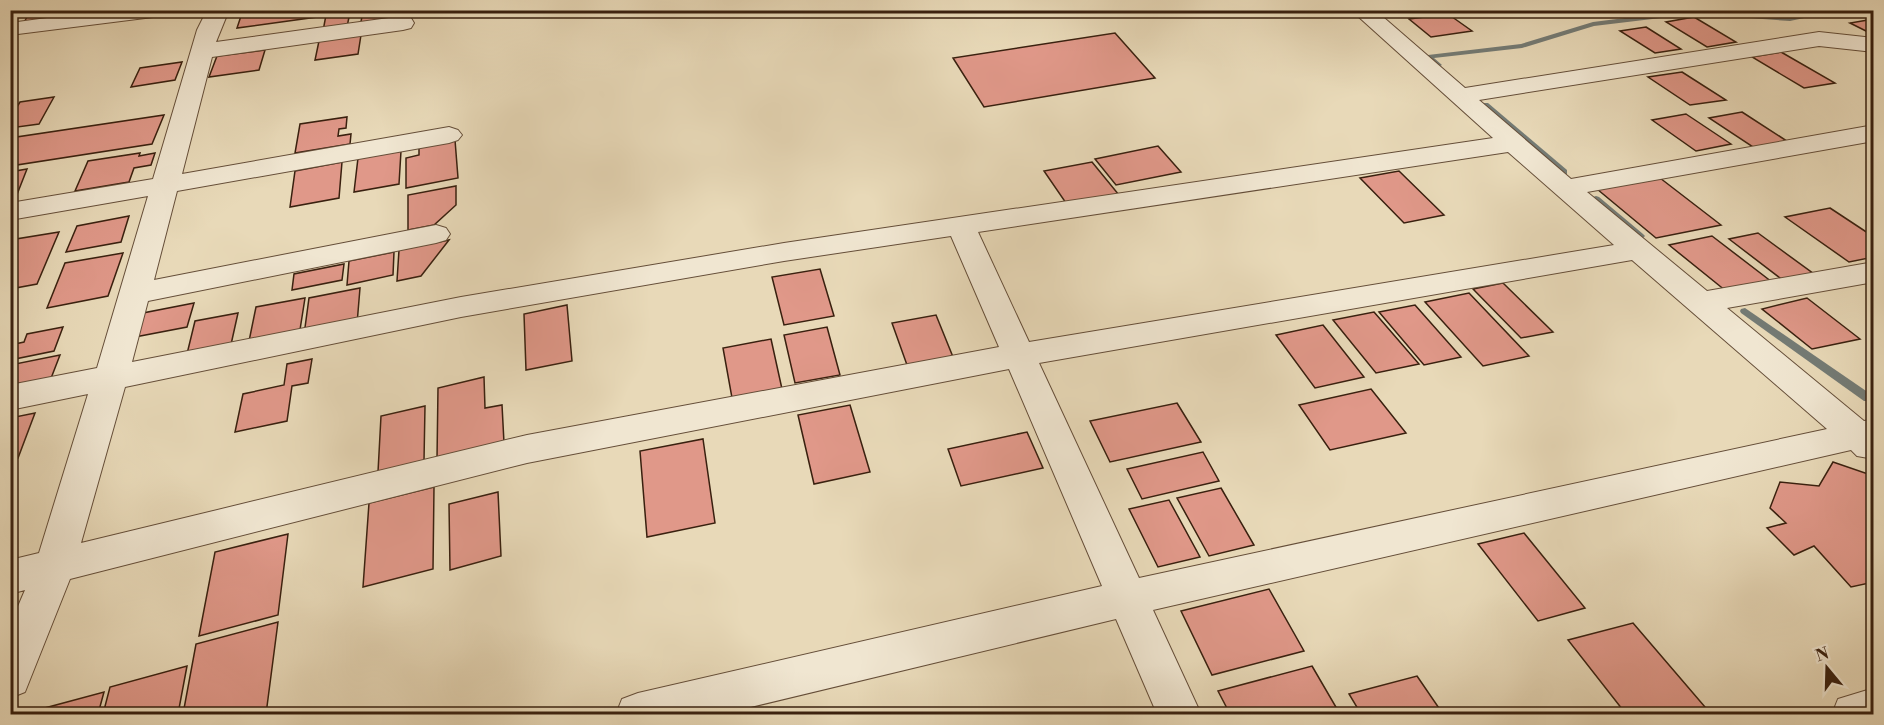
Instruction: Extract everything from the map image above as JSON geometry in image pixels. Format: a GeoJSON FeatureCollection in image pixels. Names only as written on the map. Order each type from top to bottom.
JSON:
{"type":"FeatureCollection","features":[{"type":"Feature","properties":{"kind":"street"},"geometry":{"type":"LineString","coordinates":[[12,29],[161,10]]}},
{"type":"Feature","properties":{"kind":"street"},"geometry":{"type":"LineString","coordinates":[[10,678],[54,567],[135,294],[208,30],[218,10]]}},
{"type":"Feature","properties":{"kind":"street"},"geometry":{"type":"LineString","coordinates":[[1361,10],[1699,303],[1868,439]]}},
{"type":"Feature","properties":{"kind":"street"},"geometry":{"type":"LineString","coordinates":[[202,51],[403,23]]}},
{"type":"Feature","properties":{"kind":"street"},"geometry":{"type":"LineString","coordinates":[[1459,96],[1819,39],[1839,40],[1872,47]]}},
{"type":"Feature","properties":{"kind":"street"},"geometry":{"type":"LineString","coordinates":[[1565,188],[1874,133]]}},
{"type":"Feature","properties":{"kind":"street"},"geometry":{"type":"LineString","coordinates":[[10,212],[449,135]]}},
{"type":"Feature","properties":{"kind":"street"},"geometry":{"type":"LineString","coordinates":[[10,398],[461,307],[784,252],[1513,143]]}},
{"type":"Feature","properties":{"kind":"street"},"geometry":{"type":"LineString","coordinates":[[961,225],[1179,714]]}},
{"type":"Feature","properties":{"kind":"street"},"geometry":{"type":"LineString","coordinates":[[135,294],[436,234]]}},
{"type":"Feature","properties":{"kind":"street"},"geometry":{"type":"LineString","coordinates":[[10,577],[526,449],[1115,337],[1638,250]]}},
{"type":"Feature","properties":{"kind":"street"},"geometry":{"type":"LineString","coordinates":[[1699,303],[1874,272]]}},
{"type":"Feature","properties":{"kind":"street"},"geometry":{"type":"LineString","coordinates":[[638,714],[1128,598],[1868,439]]}},
{"type":"Feature","properties":{"kind":"street"},"geometry":{"type":"LineString","coordinates":[[1854,714],[1874,709]]}},
{"type":"Feature","properties":{"kind":"building"},"geometry":{"type":"Polygon","coordinates":[[[31,10],[58,10],[52,21],[22,26],[31,10]]]}},
{"type":"Feature","properties":{"kind":"building"},"geometry":{"type":"Polygon","coordinates":[[[243,10],[319,10],[317,17],[237,28],[243,10]]]}},
{"type":"Feature","properties":{"kind":"building"},"geometry":{"type":"Polygon","coordinates":[[[394,10],[393,22],[360,27],[363,11],[394,10]]]}},
{"type":"Feature","properties":{"kind":"building"},"geometry":{"type":"Polygon","coordinates":[[[350,12],[347,27],[323,31],[326,15],[350,12]]]}},
{"type":"Feature","properties":{"kind":"building"},"geometry":{"type":"Polygon","coordinates":[[[1448,14],[1472,31],[1431,37],[1409,19],[1448,14]]]}},
{"type":"Feature","properties":{"kind":"building"},"geometry":{"type":"Polygon","coordinates":[[[1694,17],[1736,42],[1707,47],[1666,22],[1694,17]]]}},
{"type":"Feature","properties":{"kind":"building"},"geometry":{"type":"Polygon","coordinates":[[[1874,19],[1874,35],[1850,23],[1874,19]]]}},
{"type":"Feature","properties":{"kind":"building"},"geometry":{"type":"Polygon","coordinates":[[[1646,27],[1681,49],[1655,53],[1620,31],[1646,27]]]}},
{"type":"Feature","properties":{"kind":"building"},"geometry":{"type":"Polygon","coordinates":[[[1115,33],[1155,78],[984,107],[953,58],[1115,33]]]}},
{"type":"Feature","properties":{"kind":"building"},"geometry":{"type":"Polygon","coordinates":[[[361,35],[358,54],[315,60],[319,41],[361,35]]]}},
{"type":"Feature","properties":{"kind":"building"},"geometry":{"type":"Polygon","coordinates":[[[265,50],[259,70],[209,77],[217,56],[265,50]]]}},
{"type":"Feature","properties":{"kind":"building"},"geometry":{"type":"Polygon","coordinates":[[[1781,52],[1835,83],[1804,88],[1752,57],[1781,52]]]}},
{"type":"Feature","properties":{"kind":"building"},"geometry":{"type":"Polygon","coordinates":[[[182,62],[175,80],[131,87],[140,68],[182,62]]]}},
{"type":"Feature","properties":{"kind":"building"},"geometry":{"type":"Polygon","coordinates":[[[1682,72],[1726,100],[1690,105],[1648,77],[1682,72]]]}},
{"type":"Feature","properties":{"kind":"building"},"geometry":{"type":"Polygon","coordinates":[[[54,97],[39,124],[10,128],[10,118],[20,102],[54,97]]]}},
{"type":"Feature","properties":{"kind":"building"},"geometry":{"type":"Polygon","coordinates":[[[1742,112],[1790,143],[1756,149],[1709,118],[1742,112]]]}},
{"type":"Feature","properties":{"kind":"building"},"geometry":{"type":"Polygon","coordinates":[[[1686,114],[1731,144],[1696,151],[1652,120],[1686,114]]]}},
{"type":"Feature","properties":{"kind":"building"},"geometry":{"type":"Polygon","coordinates":[[[164,115],[152,144],[10,166],[10,138],[164,115]]]}},
{"type":"Feature","properties":{"kind":"building"},"geometry":{"type":"Polygon","coordinates":[[[347,117],[346,128],[339,129],[338,136],[351,134],[350,144],[295,153],[300,124],[347,117]]]}},
{"type":"Feature","properties":{"kind":"building"},"geometry":{"type":"Polygon","coordinates":[[[455,140],[458,178],[406,188],[406,158],[419,155],[419,146],[455,140]]]}},
{"type":"Feature","properties":{"kind":"building"},"geometry":{"type":"Polygon","coordinates":[[[1158,146],[1181,172],[1116,185],[1095,159],[1158,146]]]}},
{"type":"Feature","properties":{"kind":"building"},"geometry":{"type":"Polygon","coordinates":[[[401,151],[399,184],[354,192],[358,158],[401,151]]]}},
{"type":"Feature","properties":{"kind":"building"},"geometry":{"type":"Polygon","coordinates":[[[140,153],[139,156],[155,153],[151,165],[134,168],[129,182],[75,191],[88,161],[140,153]]]}},
{"type":"Feature","properties":{"kind":"building"},"geometry":{"type":"Polygon","coordinates":[[[342,162],[339,198],[290,207],[295,171],[342,162]]]}},
{"type":"Feature","properties":{"kind":"building"},"geometry":{"type":"Polygon","coordinates":[[[1092,162],[1119,195],[1068,206],[1044,171],[1092,162]]]}},
{"type":"Feature","properties":{"kind":"building"},"geometry":{"type":"Polygon","coordinates":[[[27,169],[14,202],[10,203],[10,172],[27,169]]]}},
{"type":"Feature","properties":{"kind":"building"},"geometry":{"type":"Polygon","coordinates":[[[1399,171],[1444,215],[1404,223],[1360,178],[1399,171]]]}},
{"type":"Feature","properties":{"kind":"building"},"geometry":{"type":"Polygon","coordinates":[[[1660,178],[1721,225],[1656,238],[1597,189],[1660,178]]]}},
{"type":"Feature","properties":{"kind":"building"},"geometry":{"type":"Polygon","coordinates":[[[456,186],[456,205],[434,225],[408,230],[408,195],[456,186]]]}},
{"type":"Feature","properties":{"kind":"building"},"geometry":{"type":"Polygon","coordinates":[[[1830,208],[1874,237],[1874,257],[1849,262],[1785,217],[1830,208]]]}},
{"type":"Feature","properties":{"kind":"building"},"geometry":{"type":"Polygon","coordinates":[[[129,216],[121,242],[66,252],[77,226],[129,216]]]}},
{"type":"Feature","properties":{"kind":"building"},"geometry":{"type":"Polygon","coordinates":[[[59,232],[37,284],[10,289],[10,240],[59,232]]]}},
{"type":"Feature","properties":{"kind":"building"},"geometry":{"type":"Polygon","coordinates":[[[1758,233],[1814,274],[1784,281],[1729,239],[1758,233]]]}},
{"type":"Feature","properties":{"kind":"building"},"geometry":{"type":"Polygon","coordinates":[[[1712,236],[1772,282],[1726,291],[1669,245],[1712,236]]]}},
{"type":"Feature","properties":{"kind":"building"},"geometry":{"type":"Polygon","coordinates":[[[449,240],[421,276],[397,281],[399,250],[449,240]]]}},
{"type":"Feature","properties":{"kind":"building"},"geometry":{"type":"Polygon","coordinates":[[[394,252],[393,275],[347,285],[349,261],[394,252]]]}},
{"type":"Feature","properties":{"kind":"building"},"geometry":{"type":"Polygon","coordinates":[[[123,253],[108,296],[47,308],[65,263],[123,253]]]}},
{"type":"Feature","properties":{"kind":"building"},"geometry":{"type":"Polygon","coordinates":[[[344,264],[342,280],[292,290],[294,274],[344,264]]]}},
{"type":"Feature","properties":{"kind":"building"},"geometry":{"type":"Polygon","coordinates":[[[820,269],[834,316],[784,325],[772,277],[820,269]]]}},
{"type":"Feature","properties":{"kind":"building"},"geometry":{"type":"Polygon","coordinates":[[[1503,283],[1553,332],[1521,338],[1473,289],[1503,283]]]}},
{"type":"Feature","properties":{"kind":"building"},"geometry":{"type":"Polygon","coordinates":[[[360,288],[357,324],[304,335],[309,298],[360,288]]]}},
{"type":"Feature","properties":{"kind":"building"},"geometry":{"type":"Polygon","coordinates":[[[1469,293],[1529,356],[1483,366],[1425,302],[1469,293]]]}},
{"type":"Feature","properties":{"kind":"building"},"geometry":{"type":"Polygon","coordinates":[[[305,298],[299,336],[248,346],[256,307],[305,298]]]}},
{"type":"Feature","properties":{"kind":"building"},"geometry":{"type":"Polygon","coordinates":[[[1807,298],[1860,339],[1812,349],[1762,309],[1807,298]]]}},
{"type":"Feature","properties":{"kind":"building"},"geometry":{"type":"Polygon","coordinates":[[[194,303],[187,327],[135,337],[143,313],[194,303]]]}},
{"type":"Feature","properties":{"kind":"building"},"geometry":{"type":"Polygon","coordinates":[[[567,305],[572,361],[526,370],[524,314],[567,305]]]}},
{"type":"Feature","properties":{"kind":"building"},"geometry":{"type":"Polygon","coordinates":[[[1415,305],[1461,357],[1424,365],[1379,312],[1415,305]]]}},
{"type":"Feature","properties":{"kind":"building"},"geometry":{"type":"Polygon","coordinates":[[[1374,312],[1419,364],[1376,373],[1333,320],[1374,312]]]}},
{"type":"Feature","properties":{"kind":"building"},"geometry":{"type":"Polygon","coordinates":[[[238,313],[230,349],[186,358],[195,321],[238,313]]]}},
{"type":"Feature","properties":{"kind":"building"},"geometry":{"type":"Polygon","coordinates":[[[936,315],[953,357],[907,365],[892,323],[936,315]]]}},
{"type":"Feature","properties":{"kind":"building"},"geometry":{"type":"Polygon","coordinates":[[[1323,325],[1364,377],[1315,388],[1276,335],[1323,325]]]}},
{"type":"Feature","properties":{"kind":"building"},"geometry":{"type":"Polygon","coordinates":[[[63,327],[54,351],[10,360],[10,345],[24,342],[27,334],[63,327]]]}},
{"type":"Feature","properties":{"kind":"building"},"geometry":{"type":"Polygon","coordinates":[[[827,327],[840,375],[795,383],[784,335],[827,327]]]}},
{"type":"Feature","properties":{"kind":"building"},"geometry":{"type":"Polygon","coordinates":[[[771,339],[782,389],[732,398],[723,348],[771,339]]]}},
{"type":"Feature","properties":{"kind":"building"},"geometry":{"type":"Polygon","coordinates":[[[60,355],[48,386],[10,394],[10,365],[60,355]]]}},
{"type":"Feature","properties":{"kind":"building"},"geometry":{"type":"Polygon","coordinates":[[[312,359],[308,383],[292,386],[287,421],[235,432],[243,394],[284,385],[287,364],[312,359]]]}},
{"type":"Feature","properties":{"kind":"building"},"geometry":{"type":"Polygon","coordinates":[[[484,377],[485,408],[502,405],[504,443],[437,459],[438,388],[484,377]]]}},
{"type":"Feature","properties":{"kind":"building"},"geometry":{"type":"Polygon","coordinates":[[[1371,389],[1406,433],[1330,450],[1299,405],[1371,389]]]}},
{"type":"Feature","properties":{"kind":"building"},"geometry":{"type":"Polygon","coordinates":[[[1177,403],[1201,442],[1110,462],[1090,421],[1177,403]]]}},
{"type":"Feature","properties":{"kind":"building"},"geometry":{"type":"Polygon","coordinates":[[[850,405],[870,472],[814,484],[798,415],[850,405]]]}},
{"type":"Feature","properties":{"kind":"building"},"geometry":{"type":"Polygon","coordinates":[[[425,406],[424,461],[378,472],[381,416],[425,406]]]}},
{"type":"Feature","properties":{"kind":"building"},"geometry":{"type":"Polygon","coordinates":[[[35,413],[18,458],[10,460],[10,418],[35,413]]]}},
{"type":"Feature","properties":{"kind":"building"},"geometry":{"type":"Polygon","coordinates":[[[1027,432],[1043,468],[961,486],[948,449],[1027,432]]]}},
{"type":"Feature","properties":{"kind":"building"},"geometry":{"type":"Polygon","coordinates":[[[703,439],[715,523],[647,537],[640,451],[703,439]]]}},
{"type":"Feature","properties":{"kind":"building"},"geometry":{"type":"Polygon","coordinates":[[[1203,452],[1219,481],[1142,499],[1127,469],[1203,452]]]}},
{"type":"Feature","properties":{"kind":"building"},"geometry":{"type":"Polygon","coordinates":[[[1833,462],[1871,475],[1871,501],[1874,503],[1874,582],[1851,587],[1814,546],[1794,555],[1767,528],[1786,523],[1770,508],[1780,482],[1819,486],[1833,462]]]}},
{"type":"Feature","properties":{"kind":"building"},"geometry":{"type":"Polygon","coordinates":[[[434,487],[433,569],[363,587],[369,503],[434,487]]]}},
{"type":"Feature","properties":{"kind":"building"},"geometry":{"type":"Polygon","coordinates":[[[1221,488],[1254,545],[1209,556],[1177,498],[1221,488]]]}},
{"type":"Feature","properties":{"kind":"building"},"geometry":{"type":"Polygon","coordinates":[[[498,492],[501,556],[450,570],[449,504],[498,492]]]}},
{"type":"Feature","properties":{"kind":"building"},"geometry":{"type":"Polygon","coordinates":[[[1169,500],[1200,557],[1158,567],[1129,509],[1169,500]]]}},
{"type":"Feature","properties":{"kind":"building"},"geometry":{"type":"Polygon","coordinates":[[[1524,533],[1585,608],[1538,621],[1478,544],[1524,533]]]}},
{"type":"Feature","properties":{"kind":"building"},"geometry":{"type":"Polygon","coordinates":[[[288,534],[278,615],[199,636],[215,552],[288,534]]]}},
{"type":"Feature","properties":{"kind":"building"},"geometry":{"type":"Polygon","coordinates":[[[1269,589],[1304,651],[1212,675],[1181,611],[1269,589]]]}},
{"type":"Feature","properties":{"kind":"building"},"geometry":{"type":"Polygon","coordinates":[[[278,622],[266,714],[183,714],[196,644],[278,622]]]}},
{"type":"Feature","properties":{"kind":"building"},"geometry":{"type":"Polygon","coordinates":[[[1633,623],[1711,714],[1626,714],[1568,640],[1633,623]]]}},
{"type":"Feature","properties":{"kind":"building"},"geometry":{"type":"Polygon","coordinates":[[[187,666],[178,714],[103,714],[110,687],[187,666]]]}},
{"type":"Feature","properties":{"kind":"building"},"geometry":{"type":"Polygon","coordinates":[[[1312,666],[1340,714],[1230,714],[1218,691],[1312,666]]]}},
{"type":"Feature","properties":{"kind":"building"},"geometry":{"type":"Polygon","coordinates":[[[1417,676],[1443,714],[1361,714],[1349,694],[1417,676]]]}},
{"type":"Feature","properties":{"kind":"building"},"geometry":{"type":"Polygon","coordinates":[[[104,692],[98,714],[29,714],[30,712],[104,692]]]}},
{"type":"Feature","properties":{"kind":"waterway"},"geometry":{"type":"LineString","coordinates":[[1438,65],[1428,57],[1522,46],[1593,24],[1694,12],[1790,19],[1839,10]]}},
{"type":"Feature","properties":{"kind":"waterway"},"geometry":{"type":"LineString","coordinates":[[1485,105],[1564,172]]}},
{"type":"Feature","properties":{"kind":"waterway"},"geometry":{"type":"LineString","coordinates":[[1596,199],[1640,236]]}},
{"type":"Feature","properties":{"kind":"waterway"},"geometry":{"type":"LineString","coordinates":[[1745,311],[1868,398]]}}]}
